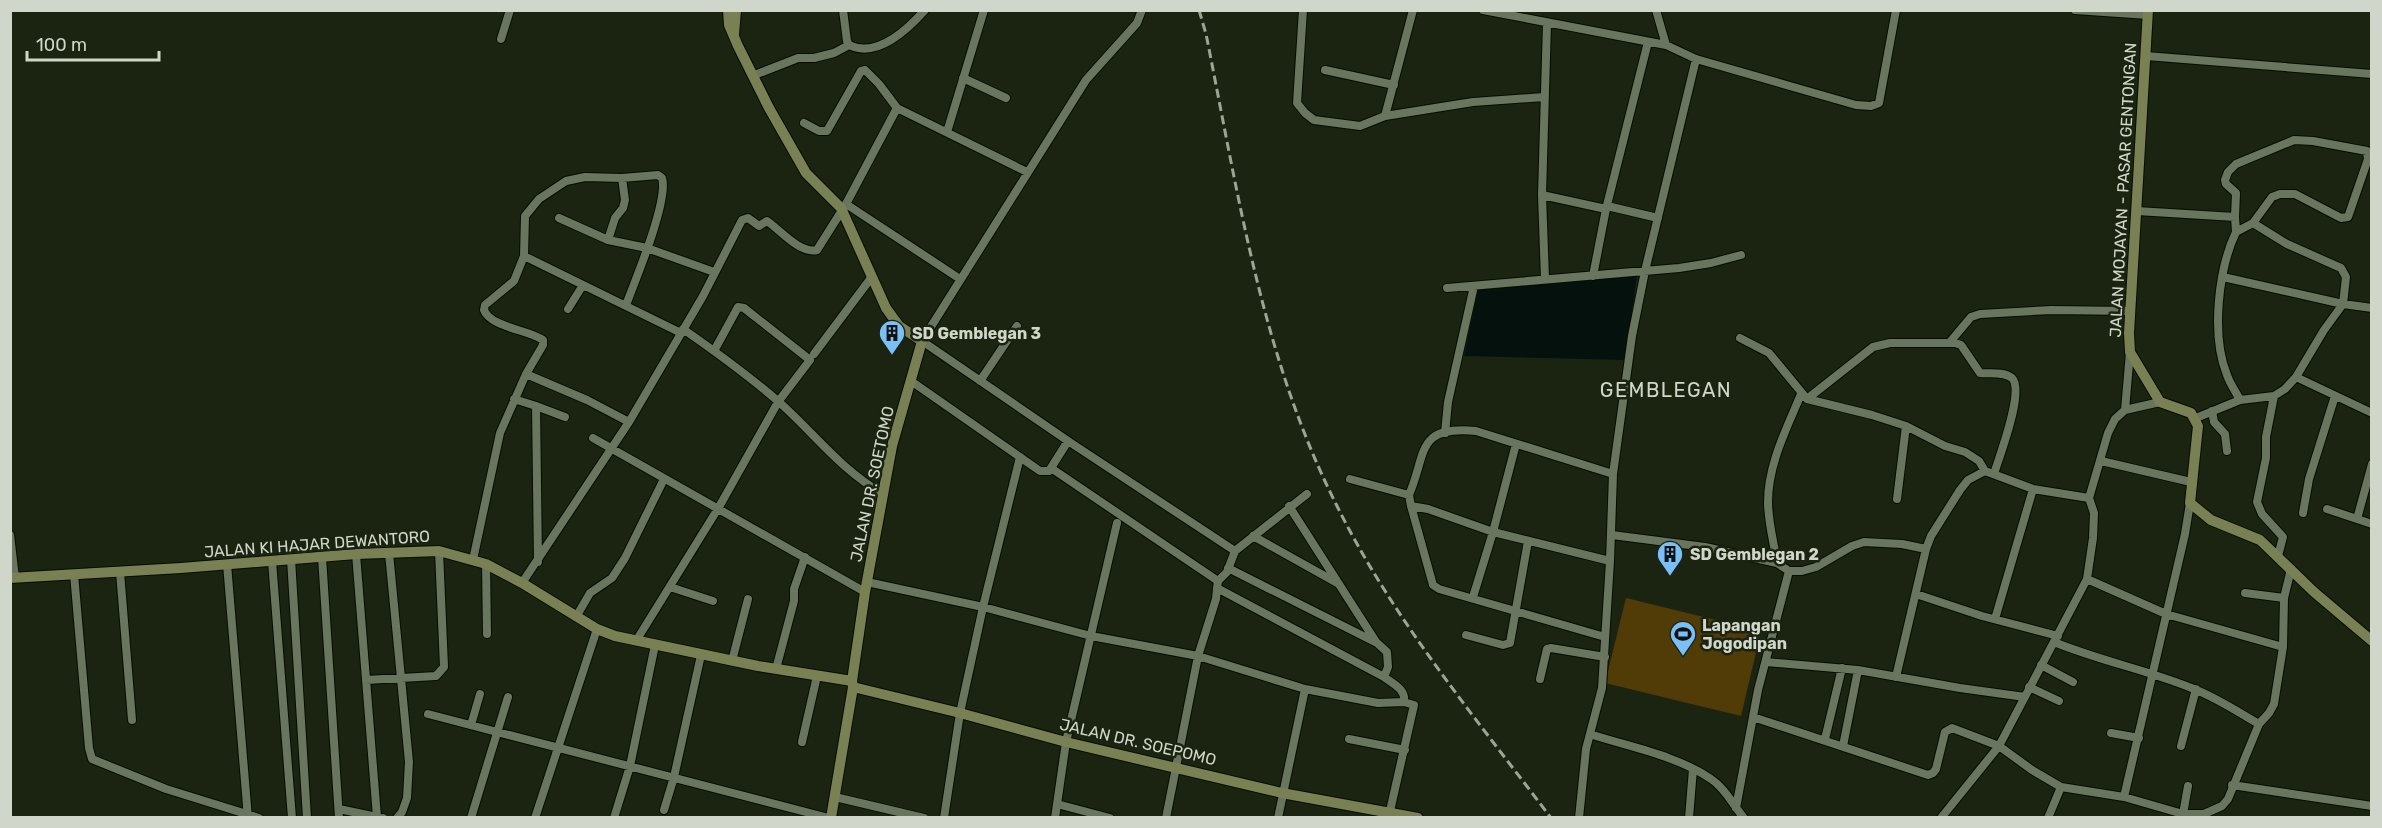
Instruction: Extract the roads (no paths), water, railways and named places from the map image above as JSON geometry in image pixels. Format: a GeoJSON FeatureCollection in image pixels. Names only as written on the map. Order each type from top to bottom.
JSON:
{"type":"FeatureCollection","features":[{"type":"Feature","properties":{"kind":"street"},"geometry":{"type":"LineString","coordinates":[[501,39],[510,10]]}},
{"type":"Feature","properties":{"kind":"street"},"geometry":{"type":"LineString","coordinates":[[728,10],[729,25],[752,76],[806,173],[843,206],[960,279]]}},
{"type":"Feature","properties":{"kind":"street"},"geometry":{"type":"LineString","coordinates":[[734,34],[736,10]]}},
{"type":"Feature","properties":{"kind":"street"},"geometry":{"type":"LineString","coordinates":[[843,10],[849,45]]}},
{"type":"Feature","properties":{"kind":"street"},"geometry":{"type":"LineString","coordinates":[[752,76],[798,58],[814,58],[834,53],[849,45],[861,49],[896,38],[925,10]]}},
{"type":"Feature","properties":{"kind":"street"},"geometry":{"type":"LineString","coordinates":[[947,132],[984,10]]}},
{"type":"Feature","properties":{"kind":"street"},"geometry":{"type":"LineString","coordinates":[[922,341],[1086,80],[1137,23],[1142,10]]}},
{"type":"Feature","properties":{"kind":"street"},"geometry":{"type":"LineString","coordinates":[[1304,10],[1297,103],[1314,120],[1360,126],[1385,116],[1473,102],[1544,97]]}},
{"type":"Feature","properties":{"kind":"street"},"geometry":{"type":"LineString","coordinates":[[1385,116],[1413,10]]}},
{"type":"Feature","properties":{"kind":"street"},"geometry":{"type":"LineString","coordinates":[[1483,10],[1666,45],[1696,58],[1856,105],[1879,103],[1896,10]]}},
{"type":"Feature","properties":{"kind":"street"},"geometry":{"type":"LineString","coordinates":[[1656,10],[1666,45]]}},
{"type":"Feature","properties":{"kind":"street"},"geometry":{"type":"LineString","coordinates":[[2075,10],[2148,13]]}},
{"type":"Feature","properties":{"kind":"street","name":"JALAN MOJAYAN - PASAR GENTONGAN"},"geometry":{"type":"LineString","coordinates":[[2148,13],[2130,352],[2160,402]]}},
{"type":"Feature","properties":{"kind":"street"},"geometry":{"type":"LineString","coordinates":[[1545,279],[1542,195],[1547,23]]}},
{"type":"Feature","properties":{"kind":"street"},"geometry":{"type":"LineString","coordinates":[[1593,276],[1606,208],[1648,42]]}},
{"type":"Feature","properties":{"kind":"street"},"geometry":{"type":"LineString","coordinates":[[2146,56],[2372,74]]}},
{"type":"Feature","properties":{"kind":"street"},"geometry":{"type":"LineString","coordinates":[[1579,818],[1586,749],[1600,696],[1605,657],[1613,474],[1632,336],[1645,271],[1696,58]]}},
{"type":"Feature","properties":{"kind":"street"},"geometry":{"type":"LineString","coordinates":[[804,123],[827,131],[863,70],[868,71],[897,108],[1027,172]]}},
{"type":"Feature","properties":{"kind":"street"},"geometry":{"type":"LineString","coordinates":[[1325,70],[1394,85]]}},
{"type":"Feature","properties":{"kind":"street"},"geometry":{"type":"LineString","coordinates":[[963,78],[1006,98]]}},
{"type":"Feature","properties":{"kind":"street"},"geometry":{"type":"LineString","coordinates":[[522,583],[538,563],[629,422],[744,218],[748,218],[759,226],[767,221],[795,243],[814,252],[821,247],[897,108]]}},
{"type":"Feature","properties":{"kind":"street"},"geometry":{"type":"LineString","coordinates":[[2236,232],[2253,223],[2272,197],[2289,193],[2341,218],[2348,217],[2368,159],[2367,151],[2294,140],[2239,162],[2228,172],[2226,184],[2236,193],[2236,232],[2226,255],[2218,316],[2221,355],[2226,375],[2240,400]]}},
{"type":"Feature","properties":{"kind":"street"},"geometry":{"type":"LineString","coordinates":[[473,560],[500,433],[526,374],[543,345],[543,340],[488,317],[484,310],[485,305],[514,281],[524,255],[525,216],[539,199],[566,181],[585,177],[622,178],[658,175],[662,178],[663,191],[648,248],[626,306]]}},
{"type":"Feature","properties":{"kind":"street"},"geometry":{"type":"LineString","coordinates":[[608,240],[615,218],[623,208],[625,200],[622,178]]}},
{"type":"Feature","properties":{"kind":"street"},"geometry":{"type":"LineString","coordinates":[[1542,195],[1658,218]]}},
{"type":"Feature","properties":{"kind":"street"},"geometry":{"type":"LineString","coordinates":[[843,206],[871,278],[894,321],[1068,441],[1235,551]]}},
{"type":"Feature","properties":{"kind":"street"},"geometry":{"type":"LineString","coordinates":[[2137,211],[2235,217]]}},
{"type":"Feature","properties":{"kind":"street"},"geometry":{"type":"LineString","coordinates":[[559,218],[608,240],[648,248],[714,272]]}},
{"type":"Feature","properties":{"kind":"street"},"geometry":{"type":"LineString","coordinates":[[2196,418],[2240,400],[2274,396],[2285,389],[2296,377],[2343,303],[2346,275],[2341,268],[2287,244],[2253,223]]}},
{"type":"Feature","properties":{"kind":"street"},"geometry":{"type":"LineString","coordinates":[[524,255],[682,331],[714,351],[778,402],[829,453],[860,480],[883,494]]}},
{"type":"Feature","properties":{"kind":"street"},"geometry":{"type":"LineString","coordinates":[[1447,288],[1645,271],[1711,263],[1741,255]]}},
{"type":"Feature","properties":{"kind":"street"},"geometry":{"type":"LineString","coordinates":[[2223,277],[2372,308]]}},
{"type":"Feature","properties":{"kind":"street"},"geometry":{"type":"LineString","coordinates":[[814,354],[871,278]]}},
{"type":"Feature","properties":{"kind":"street"},"geometry":{"type":"LineString","coordinates":[[568,309],[583,285]]}},
{"type":"Feature","properties":{"kind":"street"},"geometry":{"type":"LineString","coordinates":[[1445,433],[1448,402],[1474,286]]}},
{"type":"Feature","properties":{"kind":"street"},"geometry":{"type":"LineString","coordinates":[[636,641],[718,507],[778,402],[810,360],[744,308],[738,307],[714,351]]}},
{"type":"Feature","properties":{"kind":"street"},"geometry":{"type":"LineString","coordinates":[[1950,342],[1971,317],[1980,314],[2050,310],[2131,310]]}},
{"type":"Feature","properties":{"kind":"street"},"geometry":{"type":"LineString","coordinates":[[980,381],[1017,326]]}},
{"type":"Feature","properties":{"kind":"street"},"geometry":{"type":"LineString","coordinates":[[1740,338],[1769,353],[1804,397],[1872,414],[1906,426],[1945,446],[1965,452],[1979,460],[1989,473],[2033,489],[2089,498]]}},
{"type":"Feature","properties":{"kind":"street","name":"JALAN DR. SOETOMO"},"geometry":{"type":"LineString","coordinates":[[830,818],[836,797],[866,587],[894,434],[922,341]]}},
{"type":"Feature","properties":{"kind":"street"},"geometry":{"type":"LineString","coordinates":[[1777,563],[1768,504],[1769,482],[1780,443],[1804,397],[1873,347],[1890,343],[1950,342],[1960,345],[1980,373],[2007,375],[2016,383],[2012,418],[1989,473],[1968,480],[1931,536],[1896,677]]}},
{"type":"Feature","properties":{"kind":"street"},"geometry":{"type":"LineString","coordinates":[[2125,410],[2130,352]]}},
{"type":"Feature","properties":{"kind":"street"},"geometry":{"type":"LineString","coordinates":[[526,374],[587,400],[629,422]]}},
{"type":"Feature","properties":{"kind":"street"},"geometry":{"type":"LineString","coordinates":[[2296,377],[2372,413]]}},
{"type":"Feature","properties":{"kind":"street"},"geometry":{"type":"LineString","coordinates":[[911,381],[1040,471],[1047,472],[1051,468],[1068,441]]}},
{"type":"Feature","properties":{"kind":"street"},"geometry":{"type":"LineString","coordinates":[[2274,396],[2266,436],[2266,458],[2256,502],[2262,514],[2283,537],[2278,555]]}},
{"type":"Feature","properties":{"kind":"street"},"geometry":{"type":"LineString","coordinates":[[2303,513],[2309,479],[2335,396]]}},
{"type":"Feature","properties":{"kind":"street"},"geometry":{"type":"LineString","coordinates":[[514,399],[565,417]]}},
{"type":"Feature","properties":{"kind":"street"},"geometry":{"type":"LineString","coordinates":[[1941,818],[1999,746],[2087,579],[2094,530],[2094,513],[2089,498],[2108,433],[2115,420],[2125,410],[2160,402],[2187,411],[2196,418],[2198,426],[2185,534],[2124,797]]}},
{"type":"Feature","properties":{"kind":"street"},"geometry":{"type":"LineString","coordinates":[[536,406],[538,563]]}},
{"type":"Feature","properties":{"kind":"street"},"geometry":{"type":"LineString","coordinates":[[2212,411],[2214,422],[2225,434],[2227,451]]}},
{"type":"Feature","properties":{"kind":"street"},"geometry":{"type":"LineString","coordinates":[[1897,499],[1906,426]]}},
{"type":"Feature","properties":{"kind":"street"},"geometry":{"type":"LineString","coordinates":[[1605,637],[1515,609],[1439,589],[1433,585],[1409,495],[1420,456],[1427,441],[1445,433],[1462,430],[1476,431],[1613,474]]}},
{"type":"Feature","properties":{"kind":"street"},"geometry":{"type":"LineString","coordinates":[[593,438],[805,557],[866,587],[983,607],[1091,636],[1198,656],[1305,689],[1378,703],[1404,702],[1414,705],[1390,811]]}},
{"type":"Feature","properties":{"kind":"street"},"geometry":{"type":"LineString","coordinates":[[1473,597],[1516,444]]}},
{"type":"Feature","properties":{"kind":"street"},"geometry":{"type":"LineString","coordinates":[[944,818],[960,713],[1020,457]]}},
{"type":"Feature","properties":{"kind":"street"},"geometry":{"type":"LineString","coordinates":[[2101,461],[2192,482]]}},
{"type":"Feature","properties":{"kind":"street"},"geometry":{"type":"LineString","coordinates":[[2357,519],[2372,464]]}},
{"type":"Feature","properties":{"kind":"street"},"geometry":{"type":"LineString","coordinates":[[1051,468],[1217,585],[1384,677],[1400,689],[1405,698],[1404,702]]}},
{"type":"Feature","properties":{"kind":"street"},"geometry":{"type":"LineString","coordinates":[[576,617],[590,593],[612,578],[625,558],[664,478]]}},
{"type":"Feature","properties":{"kind":"street"},"geometry":{"type":"LineString","coordinates":[[1350,479],[1409,495]]}},
{"type":"Feature","properties":{"kind":"street"},"geometry":{"type":"LineString","coordinates":[[1995,619],[2033,489]]}},
{"type":"Feature","properties":{"kind":"street"},"geometry":{"type":"LineString","coordinates":[[1166,818],[1198,656],[1216,599],[1217,585],[1235,551],[1307,494]]}},
{"type":"Feature","properties":{"kind":"street"},"geometry":{"type":"LineString","coordinates":[[2190,503],[2211,520],[2260,540],[2314,592],[2372,641]]}},
{"type":"Feature","properties":{"kind":"street"},"geometry":{"type":"LineString","coordinates":[[1289,506],[1376,642],[1389,657],[1384,677]]}},
{"type":"Feature","properties":{"kind":"street"},"geometry":{"type":"LineString","coordinates":[[1411,506],[1428,509],[1493,532],[1610,561]]}},
{"type":"Feature","properties":{"kind":"street"},"geometry":{"type":"LineString","coordinates":[[2327,509],[2372,524]]}},
{"type":"Feature","properties":{"kind":"street"},"geometry":{"type":"LineString","coordinates":[[1055,818],[1066,742],[1117,523]]}},
{"type":"Feature","properties":{"kind":"street"},"geometry":{"type":"LineString","coordinates":[[10,535],[13,578]]}},
{"type":"Feature","properties":{"kind":"street"},"geometry":{"type":"LineString","coordinates":[[1612,535],[1706,547],[1777,563],[1789,571],[1802,571],[1816,567],[1852,546],[1864,542],[1902,544],[1926,549]]}},
{"type":"Feature","properties":{"kind":"street"},"geometry":{"type":"LineString","coordinates":[[1253,536],[1340,585]]}},
{"type":"Feature","properties":{"kind":"street"},"geometry":{"type":"LineString","coordinates":[[1466,635],[1507,645],[1510,643],[1527,541]]}},
{"type":"Feature","properties":{"kind":"street"},"geometry":{"type":"LineString","coordinates":[[366,680],[436,676],[444,667],[439,551]]}},
{"type":"Feature","properties":{"kind":"street","name":"JALAN KI HAJAR DEWANTORO"},"geometry":{"type":"LineString","coordinates":[[13,578],[439,551],[486,564],[597,629],[636,641],[701,655],[817,675],[853,684]]}},
{"type":"Feature","properties":{"kind":"street"},"geometry":{"type":"LineString","coordinates":[[389,553],[409,778],[405,806],[397,818]]}},
{"type":"Feature","properties":{"kind":"street"},"geometry":{"type":"LineString","coordinates":[[322,557],[339,814],[380,817],[356,555]]}},
{"type":"Feature","properties":{"kind":"street"},"geometry":{"type":"LineString","coordinates":[[776,669],[794,601],[794,589],[805,557]]}},
{"type":"Feature","properties":{"kind":"street"},"geometry":{"type":"LineString","coordinates":[[291,559],[307,818]]}},
{"type":"Feature","properties":{"kind":"street"},"geometry":{"type":"LineString","coordinates":[[272,561],[292,818]]}},
{"type":"Feature","properties":{"kind":"street"},"geometry":{"type":"LineString","coordinates":[[227,564],[248,816]]}},
{"type":"Feature","properties":{"kind":"street"},"geometry":{"type":"LineString","coordinates":[[486,564],[487,634]]}},
{"type":"Feature","properties":{"kind":"street"},"geometry":{"type":"LineString","coordinates":[[1228,568],[1376,642]]}},
{"type":"Feature","properties":{"kind":"street"},"geometry":{"type":"LineString","coordinates":[[1753,717],[1928,775],[1933,773],[1946,732],[1948,729],[1957,730],[1999,746],[2032,770],[2061,787],[2124,797],[2183,814],[2204,814],[2222,806],[2228,799],[2259,724],[2269,714],[2274,704],[2283,647],[2284,598],[2291,569]]}},
{"type":"Feature","properties":{"kind":"street"},"geometry":{"type":"LineString","coordinates":[[1736,808],[1753,717],[1789,571]]}},
{"type":"Feature","properties":{"kind":"street"},"geometry":{"type":"LineString","coordinates":[[120,572],[132,720]]}},
{"type":"Feature","properties":{"kind":"street"},"geometry":{"type":"LineString","coordinates":[[74,574],[89,748],[92,759],[166,789],[259,818]]}},
{"type":"Feature","properties":{"kind":"street"},"geometry":{"type":"LineString","coordinates":[[2087,579],[2166,614],[2283,647]]}},
{"type":"Feature","properties":{"kind":"street"},"geometry":{"type":"LineString","coordinates":[[670,587],[713,601]]}},
{"type":"Feature","properties":{"kind":"street"},"geometry":{"type":"LineString","coordinates":[[2245,593],[2284,598]]}},
{"type":"Feature","properties":{"kind":"street"},"geometry":{"type":"LineString","coordinates":[[1916,594],[2056,639],[2103,660],[2196,689],[2259,724]]}},
{"type":"Feature","properties":{"kind":"street"},"geometry":{"type":"LineString","coordinates":[[732,661],[748,599]]}},
{"type":"Feature","properties":{"kind":"street"},"geometry":{"type":"LineString","coordinates":[[535,818],[597,629]]}},
{"type":"Feature","properties":{"kind":"street"},"geometry":{"type":"LineString","coordinates":[[614,818],[630,766],[655,645]]}},
{"type":"Feature","properties":{"kind":"street"},"geometry":{"type":"LineString","coordinates":[[1540,679],[1547,650],[1551,648],[1605,657]]}},
{"type":"Feature","properties":{"kind":"street"},"geometry":{"type":"LineString","coordinates":[[664,810],[674,777],[701,655]]}},
{"type":"Feature","properties":{"kind":"street"},"geometry":{"type":"LineString","coordinates":[[1766,662],[1858,670],[2025,697]]}},
{"type":"Feature","properties":{"kind":"street"},"geometry":{"type":"LineString","coordinates":[[2041,665],[2073,682]]}},
{"type":"Feature","properties":{"kind":"street"},"geometry":{"type":"LineString","coordinates":[[1824,739],[1842,668]]}},
{"type":"Feature","properties":{"kind":"street"},"geometry":{"type":"LineString","coordinates":[[1843,746],[1858,670]]}},
{"type":"Feature","properties":{"kind":"street"},"geometry":{"type":"LineString","coordinates":[[802,742],[817,675]]}},
{"type":"Feature","properties":{"kind":"street","name":"JALAN DR. SOEPOMO"},"geometry":{"type":"LineString","coordinates":[[853,684],[1066,742],[1374,813],[1390,811],[1418,818]]}},
{"type":"Feature","properties":{"kind":"street"},"geometry":{"type":"LineString","coordinates":[[2029,687],[2059,701]]}},
{"type":"Feature","properties":{"kind":"street"},"geometry":{"type":"LineString","coordinates":[[1278,818],[1305,689]]}},
{"type":"Feature","properties":{"kind":"street"},"geometry":{"type":"LineString","coordinates":[[2181,746],[2196,689]]}},
{"type":"Feature","properties":{"kind":"street"},"geometry":{"type":"LineString","coordinates":[[471,725],[480,694]]}},
{"type":"Feature","properties":{"kind":"street"},"geometry":{"type":"LineString","coordinates":[[471,818],[508,697]]}},
{"type":"Feature","properties":{"kind":"street"},"geometry":{"type":"LineString","coordinates":[[428,714],[830,818]]}},
{"type":"Feature","properties":{"kind":"street"},"geometry":{"type":"LineString","coordinates":[[2111,733],[2139,738]]}},
{"type":"Feature","properties":{"kind":"street"},"geometry":{"type":"LineString","coordinates":[[1590,734],[1693,769],[1712,779],[1744,818]]}},
{"type":"Feature","properties":{"kind":"street"},"geometry":{"type":"LineString","coordinates":[[1350,739],[1405,750]]}},
{"type":"Feature","properties":{"kind":"street"},"geometry":{"type":"LineString","coordinates":[[1689,818],[1693,769]]}},
{"type":"Feature","properties":{"kind":"street"},"geometry":{"type":"LineString","coordinates":[[2232,785],[2372,806]]}},
{"type":"Feature","properties":{"kind":"street"},"geometry":{"type":"LineString","coordinates":[[2183,814],[2188,786]]}},
{"type":"Feature","properties":{"kind":"street"},"geometry":{"type":"LineString","coordinates":[[2048,818],[2061,787]]}},
{"type":"Feature","properties":{"kind":"street"},"geometry":{"type":"LineString","coordinates":[[836,797],[924,818]]}},
{"type":"Feature","properties":{"kind":"street"},"geometry":{"type":"LineString","coordinates":[[1057,804],[1110,818]]}},
{"type":"Feature","properties":{"kind":"railway"},"geometry":{"type":"LineString","coordinates":[[1199,10],[1206,34],[1255,274],[1289,391],[1310,448],[1358,546],[1409,627],[1464,704],[1551,818]]}},
{"type":"Feature","properties":{"kind":"place","name":"SD Gemblegan 3"},"geometry":{"type":"Point","coordinates":[892,356]}},
{"type":"Feature","properties":{"kind":"place","name":"SD Gemblegan 2"},"geometry":{"type":"Point","coordinates":[1670,577]}},
{"type":"Feature","properties":{"kind":"place","name":"Lapangan Jogodipan"},"geometry":{"type":"Point","coordinates":[1683,657]}},
{"type":"Feature","properties":{"kind":"district","name":"GEMBLEGAN"},"geometry":{"type":"Point","coordinates":[1666,390]}}]}
